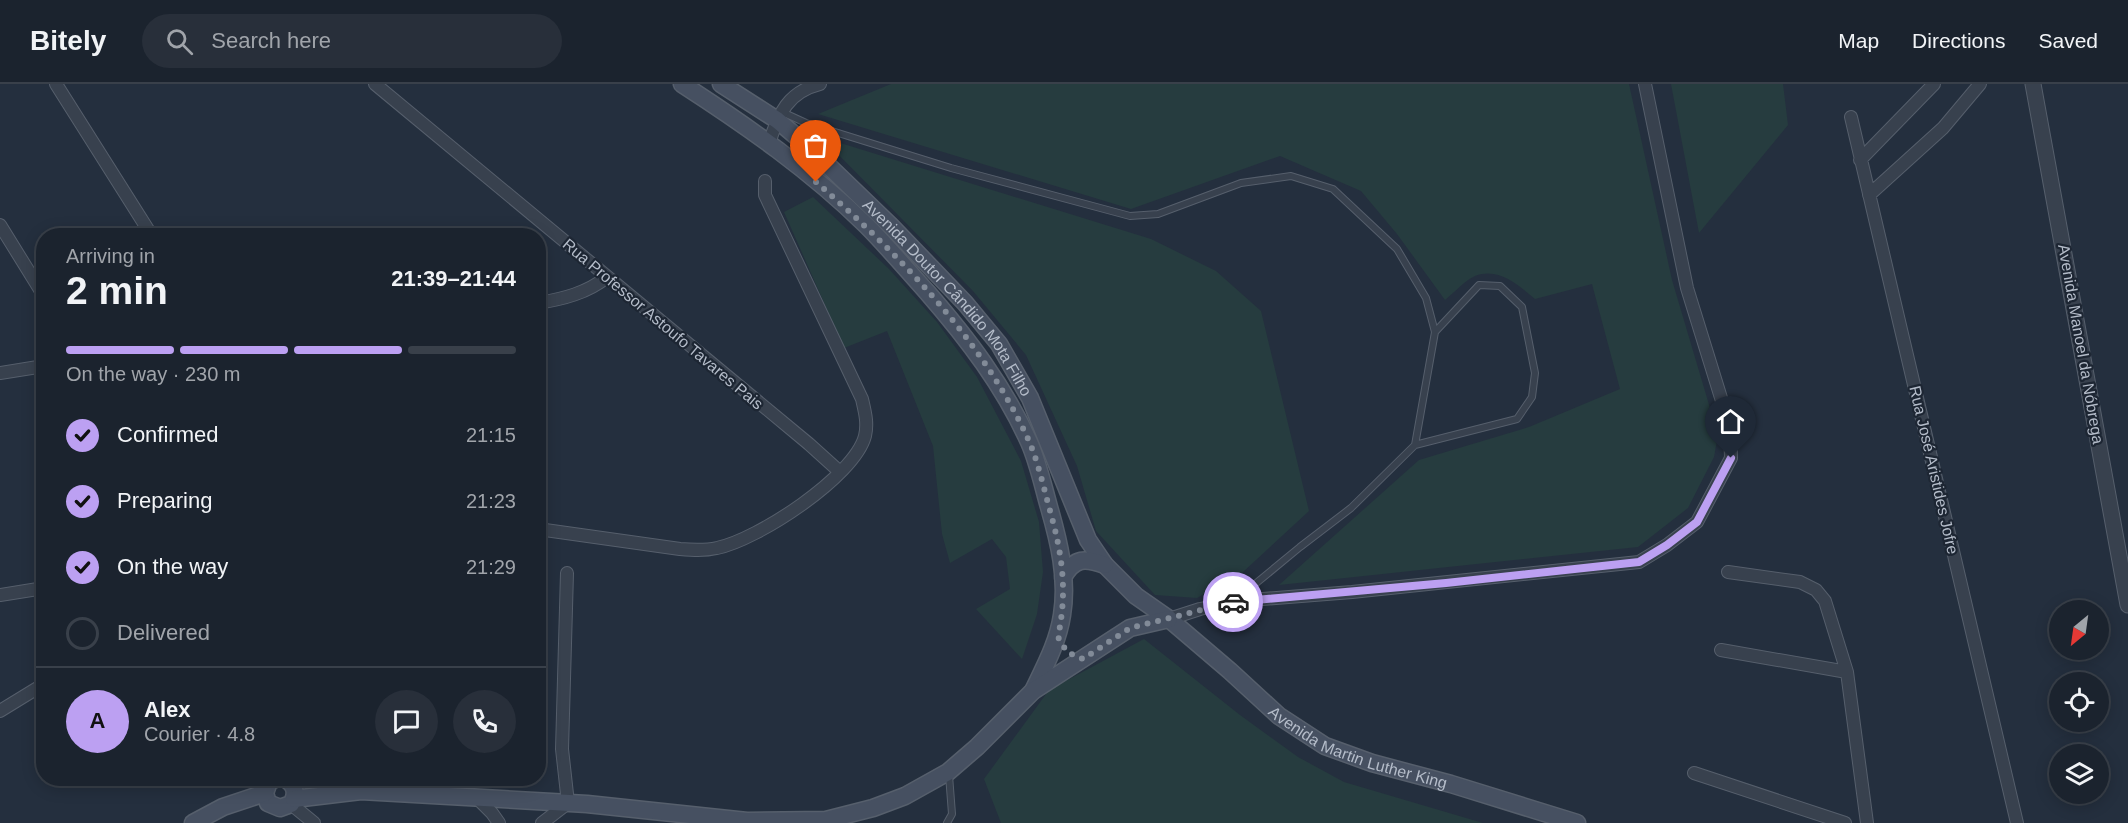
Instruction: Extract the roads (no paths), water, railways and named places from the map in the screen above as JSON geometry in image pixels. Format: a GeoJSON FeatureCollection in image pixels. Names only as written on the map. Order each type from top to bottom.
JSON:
{"type":"FeatureCollection","features":[{"type":"Feature","properties":{"kind":"main road","name":"Avenida Doutor Cândido Mota Filho"},"geometry":{"type":"LineString","coordinates":[[682,84],[769,143],[865,224],[900,261],[976,350],[1008,402],[1030,444],[1053,521],[1063,577]]}},
{"type":"Feature","properties":{"kind":"main road","name":"Avenida Doutor Cândido Mota Filho"},"geometry":{"type":"LineString","coordinates":[[721,84],[779,116],[891,226],[965,303],[999,344],[1030,398],[1050,443],[1079,522],[1105,565]]}},
{"type":"Feature","properties":{"kind":"main road"},"geometry":{"type":"LineString","coordinates":[[1032,691],[1058,637],[1064,596],[1063,577],[1070,566],[1078,562],[1090,560],[1105,565]]}},
{"type":"Feature","properties":{"kind":"main road","name":"Avenida Martin Luther King"},"geometry":{"type":"LineString","coordinates":[[1105,565],[1136,596],[1169,620],[1230,671],[1279,716],[1325,746],[1372,764],[1451,784],[1577,823]]}},
{"type":"Feature","properties":{"kind":"main road"},"geometry":{"type":"LineString","coordinates":[[1130,628],[1135,616],[1136,596]]}},
{"type":"Feature","properties":{"kind":"main road"},"geometry":{"type":"LineString","coordinates":[[269,786],[280,808],[291,792],[361,791],[568,803],[747,821],[826,821],[905,796],[948,772],[977,747],[1032,691],[1130,628],[1169,620]]}},
{"type":"Feature","properties":{"kind":"main road"},"geometry":{"type":"LineString","coordinates":[[1058,637],[1067,652],[1083,659]]}},
{"type":"Feature","properties":{"kind":"main road"},"geometry":{"type":"LineString","coordinates":[[193,823],[267,786]]}},
{"type":"Feature","properties":{"kind":"street"},"geometry":{"type":"LineString","coordinates":[[56,84],[147,228]]}},
{"type":"Feature","properties":{"kind":"street","name":"Rua Professor Astoufo Tavares Pais"},"geometry":{"type":"LineString","coordinates":[[375,84],[840,472]]}},
{"type":"Feature","properties":{"kind":"street"},"geometry":{"type":"LineString","coordinates":[[769,143],[779,116],[792,96],[808,87],[820,84]]}},
{"type":"Feature","properties":{"kind":"street"},"geometry":{"type":"LineString","coordinates":[[1169,620],[1200,609],[1238,601],[1352,592],[1639,562],[1667,545],[1697,522],[1731,458],[1730,426],[1687,288],[1645,84]]}},
{"type":"Feature","properties":{"kind":"street"},"geometry":{"type":"LineString","coordinates":[[1860,160],[1934,84]]}},
{"type":"Feature","properties":{"kind":"street"},"geometry":{"type":"LineString","coordinates":[[1869,195],[1942,128],[1980,84]]}},
{"type":"Feature","properties":{"kind":"street","name":"Avenida Manoel da Nóbrega"},"geometry":{"type":"LineString","coordinates":[[2033,84],[2128,605]]}},
{"type":"Feature","properties":{"kind":"street","name":"Rua José Aristides Jofre"},"geometry":{"type":"LineString","coordinates":[[1851,117],[2017,823]]}},
{"type":"Feature","properties":{"kind":"street"},"geometry":{"type":"LineString","coordinates":[[546,530],[680,549],[718,548],[742,539],[788,514],[820,491],[840,472],[865,437],[866,419],[862,399],[765,195],[765,181]]}},
{"type":"Feature","properties":{"kind":"street"},"geometry":{"type":"LineString","coordinates":[[0,225],[36,283]]}},
{"type":"Feature","properties":{"kind":"street"},"geometry":{"type":"LineString","coordinates":[[546,301],[580,293],[607,278]]}},
{"type":"Feature","properties":{"kind":"street"},"geometry":{"type":"LineString","coordinates":[[0,373],[36,367]]}},
{"type":"Feature","properties":{"kind":"street"},"geometry":{"type":"LineString","coordinates":[[1728,572],[1800,582],[1816,590],[1825,601],[1847,672],[1867,823]]}},
{"type":"Feature","properties":{"kind":"street"},"geometry":{"type":"LineString","coordinates":[[542,823],[568,803],[562,748],[567,573]]}},
{"type":"Feature","properties":{"kind":"street"},"geometry":{"type":"LineString","coordinates":[[0,595],[36,589]]}},
{"type":"Feature","properties":{"kind":"street"},"geometry":{"type":"LineString","coordinates":[[1721,650],[1847,672]]}},
{"type":"Feature","properties":{"kind":"street"},"geometry":{"type":"LineString","coordinates":[[0,711],[36,689]]}},
{"type":"Feature","properties":{"kind":"street"},"geometry":{"type":"LineString","coordinates":[[1694,773],[1845,823]]}},
{"type":"Feature","properties":{"kind":"street"},"geometry":{"type":"LineString","coordinates":[[291,792],[314,823]]}},
{"type":"Feature","properties":{"kind":"street"},"geometry":{"type":"LineString","coordinates":[[477,798],[499,823]]}},
{"type":"Feature","properties":{"kind":"lane"},"geometry":{"type":"LineString","coordinates":[[779,116],[951,168],[1130,216],[1158,214],[1241,183],[1291,176],[1333,189],[1397,249],[1426,298],[1435,333],[1415,445]]}},
{"type":"Feature","properties":{"kind":"lane"},"geometry":{"type":"LineString","coordinates":[[1238,601],[1291,554],[1351,508],[1415,445],[1517,419],[1532,397],[1535,373],[1522,307],[1500,286],[1479,285],[1435,333]]}},
{"type":"Feature","properties":{"kind":"lane"},"geometry":{"type":"LineString","coordinates":[[947,823],[952,814],[948,772]]}}]}
